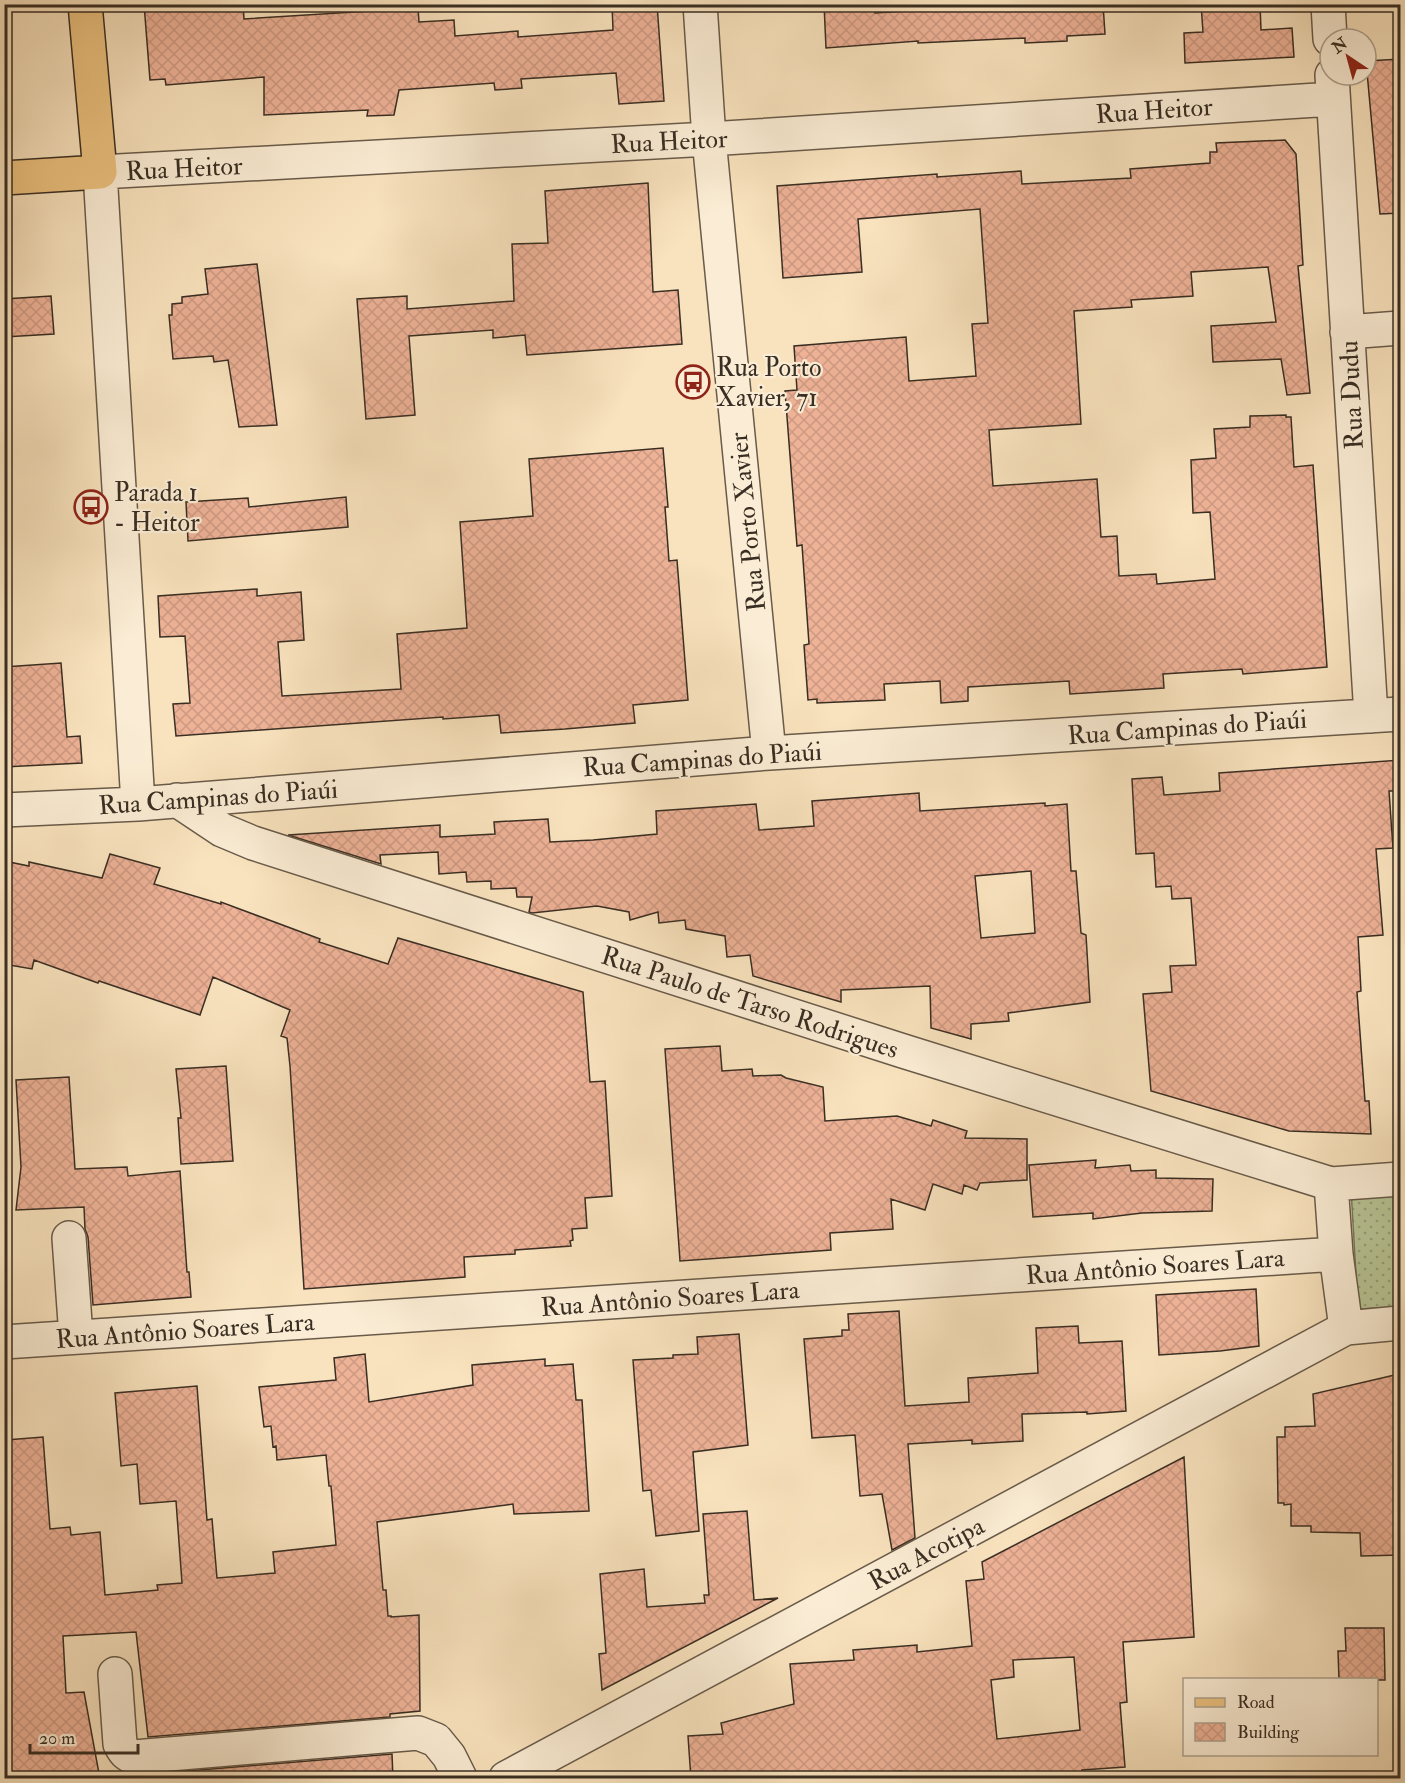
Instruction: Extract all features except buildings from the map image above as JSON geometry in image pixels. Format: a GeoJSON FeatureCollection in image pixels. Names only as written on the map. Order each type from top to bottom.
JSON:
{"type":"FeatureCollection","features":[{"type":"Feature","properties":{"kind":"main road"},"geometry":{"type":"LineString","coordinates":[[85,4],[100,172]]}},
{"type":"Feature","properties":{"kind":"main road","name":"Rua Heitor"},"geometry":{"type":"LineString","coordinates":[[4,178],[100,172]]}},
{"type":"Feature","properties":{"kind":"street","name":"Rua Porto Xavier"},"geometry":{"type":"LineString","coordinates":[[700,4],[709,139],[770,753]]}},
{"type":"Feature","properties":{"kind":"street"},"geometry":{"type":"LineString","coordinates":[[1328,4],[1329,27]]}},
{"type":"Feature","properties":{"kind":"street","name":"Rua Heitor"},"geometry":{"type":"LineString","coordinates":[[100,172],[709,139],[1332,87]]}},
{"type":"Feature","properties":{"kind":"street","name":"Rua Dudu"},"geometry":{"type":"LineString","coordinates":[[1332,87],[1347,332],[1386,715]]}},
{"type":"Feature","properties":{"kind":"street"},"geometry":{"type":"LineString","coordinates":[[100,172],[138,804]]}},
{"type":"Feature","properties":{"kind":"street"},"geometry":{"type":"LineString","coordinates":[[1347,332],[1401,328]]}},
{"type":"Feature","properties":{"kind":"street","name":"Rua Campinas do Piaúi"},"geometry":{"type":"LineString","coordinates":[[4,810],[138,804],[770,753],[1386,715]]}},
{"type":"Feature","properties":{"kind":"street","name":"Rua Paulo de Tarso Rodrigues"},"geometry":{"type":"LineString","coordinates":[[177,800],[222,830],[253,843],[891,1047],[1331,1184]]}},
{"type":"Feature","properties":{"kind":"street"},"geometry":{"type":"LineString","coordinates":[[1401,1179],[1331,1184],[1336,1254],[1346,1328],[1401,1323]]}},
{"type":"Feature","properties":{"kind":"street"},"geometry":{"type":"LineString","coordinates":[[69,1238],[76,1337]]}},
{"type":"Feature","properties":{"kind":"street","name":"Rua Antônio Soares Lara"},"geometry":{"type":"LineString","coordinates":[[4,1342],[1336,1254]]}},
{"type":"Feature","properties":{"kind":"street","name":"Rua Acotipa"},"geometry":{"type":"LineString","coordinates":[[507,1779],[1346,1328]]}},
{"type":"Feature","properties":{"kind":"street"},"geometry":{"type":"LineString","coordinates":[[115,1674],[120,1744],[129,1756],[418,1733],[436,1740],[449,1756],[460,1779]]}},
{"type":"Feature","properties":{"kind":"green space"},"geometry":{"type":"Polygon","coordinates":[[[1400,1186],[1400,1307],[1358,1309],[1351,1189],[1400,1186]]]}},
{"type":"Feature","properties":{"kind":"place","name":"Rua Porto Xavier, 71"},"geometry":{"type":"Point","coordinates":[693,382]}},
{"type":"Feature","properties":{"kind":"place","name":"Parada 1 - Heitor"},"geometry":{"type":"Point","coordinates":[91,507]}}]}
